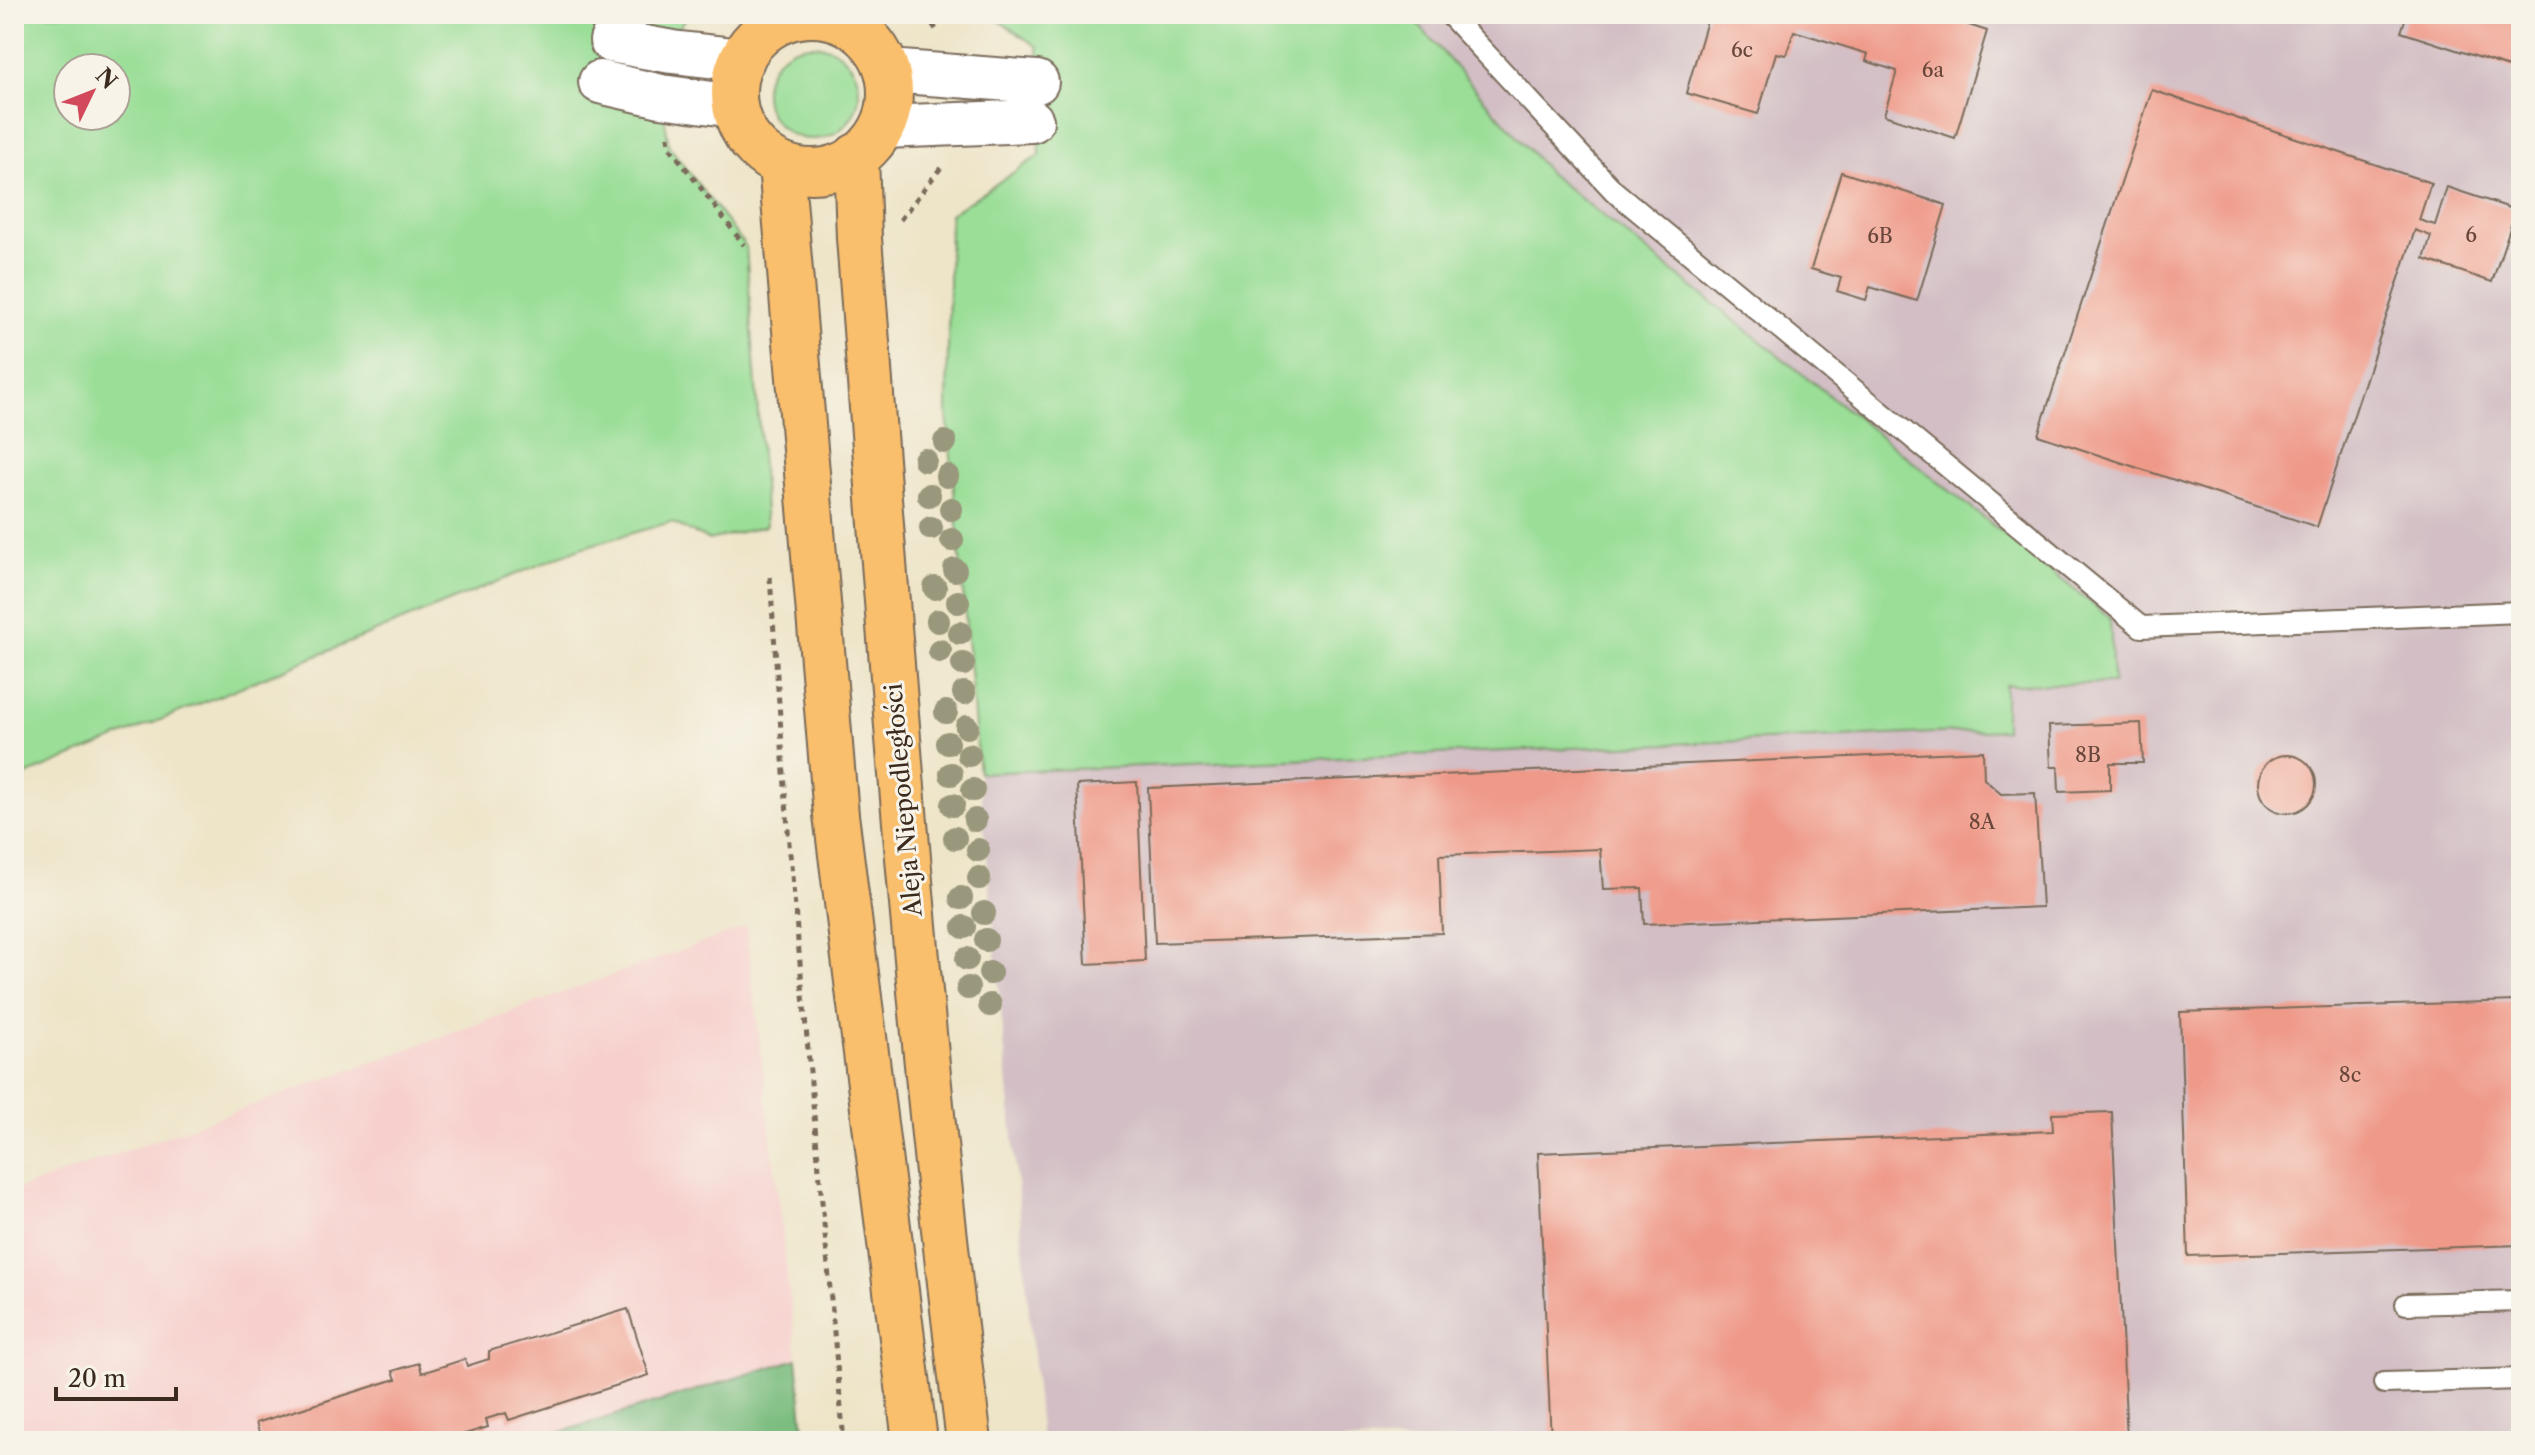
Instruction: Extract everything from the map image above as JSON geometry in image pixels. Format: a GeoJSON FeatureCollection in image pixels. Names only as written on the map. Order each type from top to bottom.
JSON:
{"type":"FeatureCollection","features":[{"type":"Feature","properties":{"kind":"main road"},"geometry":{"type":"LineString","coordinates":[[791,16],[843,18],[878,51],[888,71],[890,97],[870,142],[829,170],[805,171],[781,165],[757,150],[742,130],[734,106],[735,82],[743,60],[772,19],[791,16]]}},
{"type":"Feature","properties":{"kind":"main road","name":"Aleja Niepodległości"},"geometry":{"type":"LineString","coordinates":[[870,142],[859,238],[904,828],[950,1293],[969,1441]]}},
{"type":"Feature","properties":{"kind":"main road"},"geometry":{"type":"LineString","coordinates":[[781,165],[836,815],[915,1441]]}},
{"type":"Feature","properties":{"kind":"street"},"geometry":{"type":"LineString","coordinates":[[611,41],[743,60]]}},
{"type":"Feature","properties":{"kind":"street"},"geometry":{"type":"LineString","coordinates":[[870,142],[1034,102],[888,71]]}},
{"type":"Feature","properties":{"kind":"street"},"geometry":{"type":"LineString","coordinates":[[600,82],[661,96],[734,106]]}},
{"type":"Feature","properties":{"kind":"lane"},"geometry":{"type":"LineString","coordinates":[[1449,14],[1614,191],[2141,627],[2521,612]]}},
{"type":"Feature","properties":{"kind":"lane"},"geometry":{"type":"LineString","coordinates":[[2406,1304],[2521,1301]]}},
{"type":"Feature","properties":{"kind":"lane"},"geometry":{"type":"LineString","coordinates":[[2384,1383],[2521,1379]]}},
{"type":"Feature","properties":{"kind":"path"},"geometry":{"type":"LineString","coordinates":[[661,96],[669,146],[746,247]]}},
{"type":"Feature","properties":{"kind":"path"},"geometry":{"type":"LineString","coordinates":[[770,573],[789,843],[844,1441]]}},
{"type":"Feature","properties":{"kind":"shaded area"},"geometry":{"type":"Polygon","coordinates":[[[1409,14],[2521,14],[2521,1441],[1041,1441],[979,773],[2005,730],[2004,685],[1409,14]]]}},
{"type":"Feature","properties":{"kind":"shaded area"},"geometry":{"type":"Polygon","coordinates":[[[746,927],[797,1359],[532,1441],[14,1441],[14,1191],[746,927]]]}},
{"type":"Feature","properties":{"kind":"green space"},"geometry":{"type":"Polygon","coordinates":[[[14,14],[690,14],[681,24],[661,96],[669,146],[746,247],[766,526],[709,540],[671,522],[580,548],[14,780],[14,14]]]}},
{"type":"Feature","properties":{"kind":"green space"},"geometry":{"type":"Polygon","coordinates":[[[989,14],[1409,14],[1550,174],[2110,618],[2113,683],[2005,685],[2005,730],[979,773],[947,412],[950,214],[1040,155],[1038,47],[989,14]]]}},
{"type":"Feature","properties":{"kind":"green space"},"geometry":{"type":"Polygon","coordinates":[[[812,45],[830,49],[845,59],[855,74],[859,92],[855,110],[845,125],[830,135],[812,139],[794,135],[779,125],[769,110],[765,92],[769,74],[779,59],[794,49],[812,45]]]}},
{"type":"Feature","properties":{"kind":"green space"},"geometry":{"type":"Polygon","coordinates":[[[797,1359],[805,1441],[532,1441],[797,1359]]]}},
{"type":"Feature","properties":{"kind":"building"},"geometry":{"type":"Polygon","coordinates":[[[1709,14],[1935,14],[1987,31],[1955,138],[1884,115],[1897,71],[1866,61],[1868,54],[1794,31],[1786,55],[1776,53],[1758,114],[1686,93],[1709,14]]]}},
{"type":"Feature","properties":{"kind":"building"},"geometry":{"type":"Polygon","coordinates":[[[2407,14],[2521,14],[2521,71],[2401,32],[2407,14]]]}},
{"type":"Feature","properties":{"kind":"building"},"geometry":{"type":"Polygon","coordinates":[[[2152,90],[2431,183],[2419,220],[2435,225],[2447,187],[2516,210],[2492,282],[2424,259],[2431,236],[2415,230],[2317,527],[2038,435],[2152,90]]]}},
{"type":"Feature","properties":{"kind":"building"},"geometry":{"type":"Polygon","coordinates":[[[1841,172],[1946,205],[1917,301],[1870,287],[1866,300],[1837,291],[1841,278],[1811,269],[1841,172]]]}},
{"type":"Feature","properties":{"kind":"building"},"geometry":{"type":"Polygon","coordinates":[[[2141,723],[2143,763],[2110,763],[2110,790],[2059,792],[2058,767],[2051,767],[2049,726],[2141,723]]]}},
{"type":"Feature","properties":{"kind":"building"},"geometry":{"type":"Polygon","coordinates":[[[1983,751],[1984,779],[2001,794],[2035,793],[2042,907],[1644,924],[1642,888],[1603,889],[1600,849],[1439,855],[1442,933],[1155,943],[1148,788],[1983,751]]]}},
{"type":"Feature","properties":{"kind":"building"},"geometry":{"type":"Polygon","coordinates":[[[2287,755],[2298,757],[2307,764],[2314,773],[2314,795],[2307,804],[2298,811],[2287,813],[2276,811],[2267,804],[2260,795],[2258,784],[2260,773],[2267,764],[2276,757],[2287,755]]]}},
{"type":"Feature","properties":{"kind":"building"},"geometry":{"type":"Polygon","coordinates":[[[1137,782],[1145,961],[1086,964],[1077,785],[1137,782]]]}},
{"type":"Feature","properties":{"kind":"building"},"geometry":{"type":"Polygon","coordinates":[[[2516,1001],[2521,1245],[2188,1256],[2180,1012],[2516,1001]]]}},
{"type":"Feature","properties":{"kind":"building"},"geometry":{"type":"Polygon","coordinates":[[[2112,1112],[2127,1441],[1551,1441],[1538,1153],[2053,1131],[2052,1114],[2112,1112]]]}},
{"type":"Feature","properties":{"kind":"building"},"geometry":{"type":"Polygon","coordinates":[[[628,1309],[649,1375],[509,1420],[506,1413],[486,1419],[488,1427],[442,1441],[262,1441],[256,1423],[396,1379],[393,1371],[419,1363],[422,1373],[465,1359],[467,1366],[489,1359],[489,1351],[628,1309]]]}}]}
